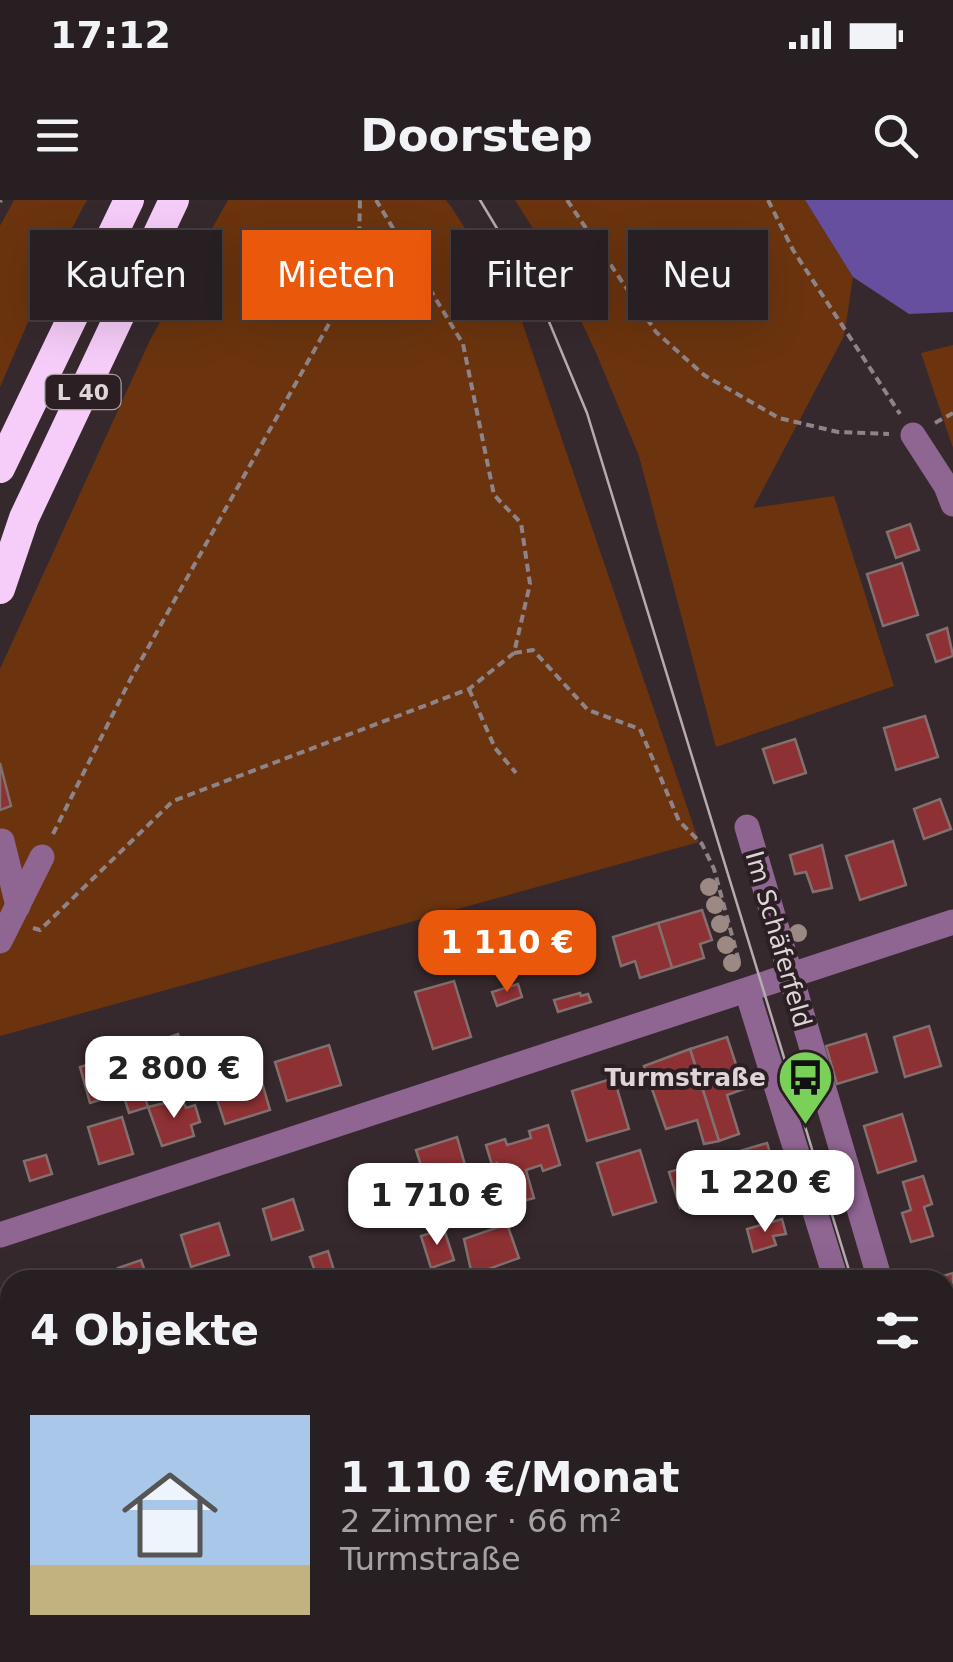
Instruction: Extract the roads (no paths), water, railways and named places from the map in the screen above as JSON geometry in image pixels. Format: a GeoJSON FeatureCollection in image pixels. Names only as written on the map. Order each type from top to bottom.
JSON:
{"type":"FeatureCollection","features":[{"type":"Feature","properties":{"kind":"highway","name":"L 40"},"geometry":{"type":"LineString","coordinates":[[0,468],[129,200]]}},
{"type":"Feature","properties":{"kind":"highway","name":"L 40"},"geometry":{"type":"LineString","coordinates":[[0,588],[24,518],[174,200]]}},
{"type":"Feature","properties":{"kind":"street"},"geometry":{"type":"LineString","coordinates":[[913,435],[953,504]]}},
{"type":"Feature","properties":{"kind":"street","name":"Im Schäferfeld"},"geometry":{"type":"LineString","coordinates":[[747,828],[877,1270]]}},
{"type":"Feature","properties":{"kind":"street"},"geometry":{"type":"LineString","coordinates":[[2,841],[9,923]]}},
{"type":"Feature","properties":{"kind":"street"},"geometry":{"type":"LineString","coordinates":[[9,923],[42,856]]}},
{"type":"Feature","properties":{"kind":"street"},"geometry":{"type":"LineString","coordinates":[[0,1236],[953,922]]}},
{"type":"Feature","properties":{"kind":"street","name":"Im Schäferfeld"},"geometry":{"type":"LineString","coordinates":[[747,990],[833,1270]]}},
{"type":"Feature","properties":{"kind":"tram line"},"geometry":{"type":"LineString","coordinates":[[480,200],[540,300],[587,413],[849,1270]]}},
{"type":"Feature","properties":{"kind":"place","name":"Turmstraße"},"geometry":{"type":"Point","coordinates":[805,1126]}}]}
